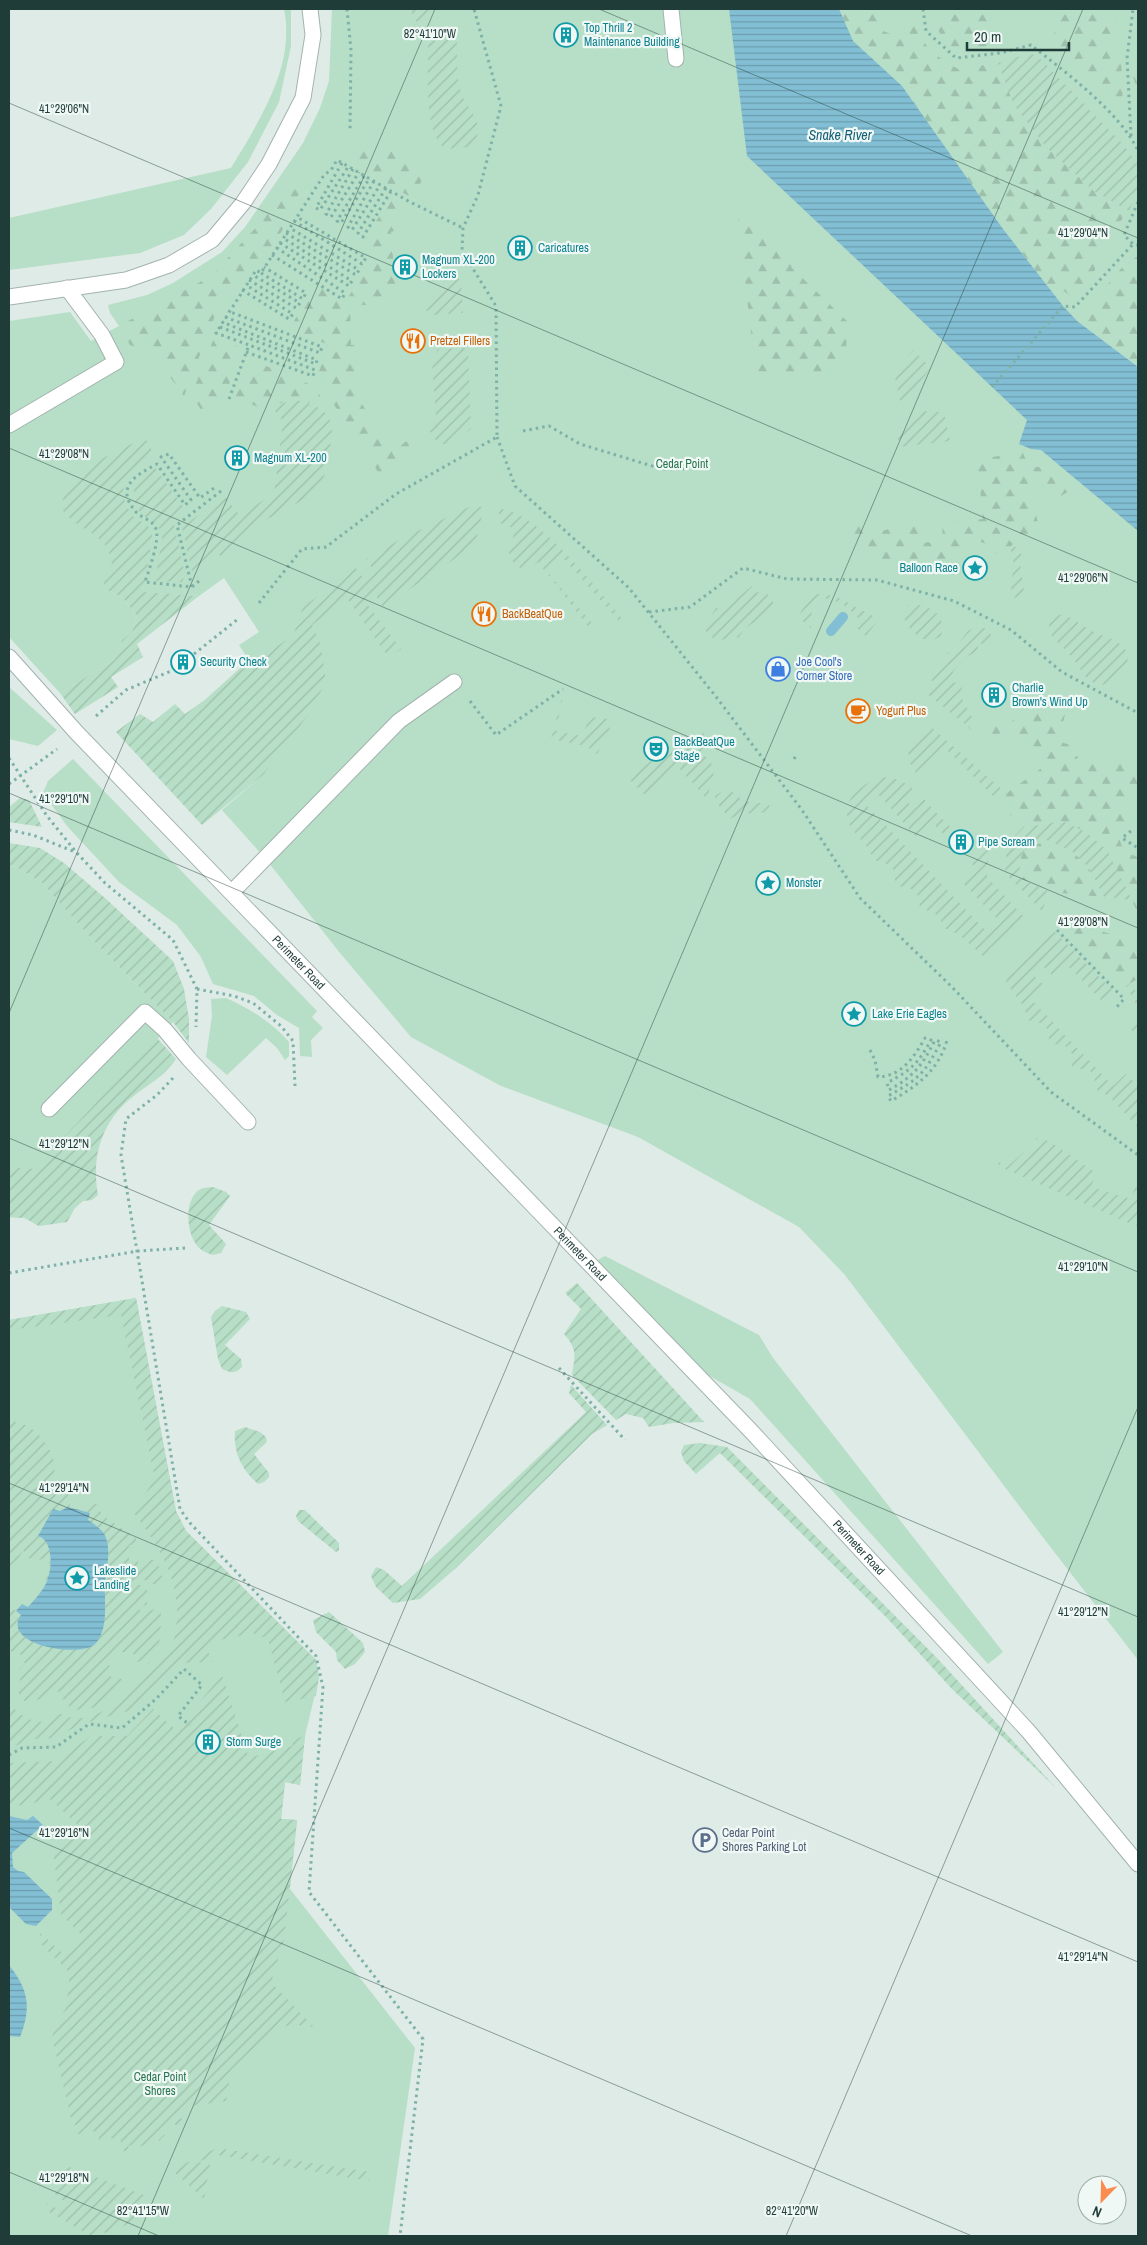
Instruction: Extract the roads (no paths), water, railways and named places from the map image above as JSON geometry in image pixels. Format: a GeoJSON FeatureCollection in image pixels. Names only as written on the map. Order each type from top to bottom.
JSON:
{"type":"FeatureCollection","features":[{"type":"Feature","properties":{"kind":"street"},"geometry":{"type":"LineString","coordinates":[[9,297],[126,280],[169,265],[212,240],[244,203],[269,164],[303,98],[313,35],[310,9]]}},
{"type":"Feature","properties":{"kind":"street"},"geometry":{"type":"LineString","coordinates":[[671,9],[676,59]]}},
{"type":"Feature","properties":{"kind":"street"},"geometry":{"type":"LineString","coordinates":[[9,425],[116,362],[102,335],[67,288]]}},
{"type":"Feature","properties":{"kind":"street","name":"Perimeter Road"},"geometry":{"type":"LineString","coordinates":[[9,657],[77,733],[758,1439],[1029,1732],[1138,1864]]}},
{"type":"Feature","properties":{"kind":"street"},"geometry":{"type":"LineString","coordinates":[[232,892],[399,721],[454,682]]}},
{"type":"Feature","properties":{"kind":"street"},"geometry":{"type":"LineString","coordinates":[[49,1109],[145,1012],[165,1030],[189,1060],[248,1122]]}},
{"type":"Feature","properties":{"kind":"water","name":"Snake River"},"geometry":{"type":"Polygon","coordinates":[[[729,9],[839,9],[853,41],[902,86],[1003,229],[1063,306],[1077,321],[1138,367],[1138,531],[1041,450],[1031,449],[1019,444],[1027,420],[747,156],[729,9]]]}},
{"type":"Feature","properties":{"kind":"water","name":"Lakeslide Landing"},"geometry":{"type":"Polygon","coordinates":[[[68,1507],[90,1513],[88,1520],[103,1532],[108,1544],[105,1616],[102,1631],[95,1644],[88,1648],[75,1650],[46,1646],[22,1635],[18,1626],[21,1615],[16,1611],[22,1604],[28,1607],[45,1585],[51,1563],[49,1549],[47,1543],[38,1536],[53,1509],[60,1511],[68,1507]]]}},
{"type":"Feature","properties":{"kind":"water"},"geometry":{"type":"Polygon","coordinates":[[[9,1816],[27,1820],[33,1816],[43,1825],[12,1853],[13,1867],[18,1871],[24,1872],[52,1899],[52,1910],[36,1926],[26,1924],[9,1907],[9,1816]]]}},
{"type":"Feature","properties":{"kind":"water"},"geometry":{"type":"Polygon","coordinates":[[[9,1965],[24,1990],[26,1999],[26,2016],[20,2037],[9,2036],[9,1965]]]}},
{"type":"Feature","properties":{"kind":"waterway"},"geometry":{"type":"LineString","coordinates":[[831,631],[843,617]]}},
{"type":"Feature","properties":{"kind":"place","name":"Top Thrill 2 Maintenance Building"},"geometry":{"type":"Point","coordinates":[566,35]}},
{"type":"Feature","properties":{"kind":"place","name":"Caricatures"},"geometry":{"type":"Point","coordinates":[520,248]}},
{"type":"Feature","properties":{"kind":"place","name":"Magnum XL-200 Lockers"},"geometry":{"type":"Point","coordinates":[405,267]}},
{"type":"Feature","properties":{"kind":"place","name":"Pretzel Fillers"},"geometry":{"type":"Point","coordinates":[413,341]}},
{"type":"Feature","properties":{"kind":"place","name":"Magnum XL-200"},"geometry":{"type":"Point","coordinates":[237,458]}},
{"type":"Feature","properties":{"kind":"place","name":"Balloon Race"},"geometry":{"type":"Point","coordinates":[975,568]}},
{"type":"Feature","properties":{"kind":"place","name":"BackBeatQue"},"geometry":{"type":"Point","coordinates":[484,614]}},
{"type":"Feature","properties":{"kind":"place","name":"Security Check"},"geometry":{"type":"Point","coordinates":[183,662]}},
{"type":"Feature","properties":{"kind":"place","name":"Joe Cool's Corner Store"},"geometry":{"type":"Point","coordinates":[778,669]}},
{"type":"Feature","properties":{"kind":"place","name":"Charlie Brown's Wind Up"},"geometry":{"type":"Point","coordinates":[994,695]}},
{"type":"Feature","properties":{"kind":"place","name":"Yogurt Plus"},"geometry":{"type":"Point","coordinates":[858,711]}},
{"type":"Feature","properties":{"kind":"place","name":"BackBeatQue Stage"},"geometry":{"type":"Point","coordinates":[656,749]}},
{"type":"Feature","properties":{"kind":"place","name":"Pipe Scream"},"geometry":{"type":"Point","coordinates":[961,842]}},
{"type":"Feature","properties":{"kind":"place","name":"Monster"},"geometry":{"type":"Point","coordinates":[768,883]}},
{"type":"Feature","properties":{"kind":"place","name":"Lake Erie Eagles"},"geometry":{"type":"Point","coordinates":[854,1014]}},
{"type":"Feature","properties":{"kind":"place","name":"Lakeslide Landing"},"geometry":{"type":"Point","coordinates":[77,1578]}},
{"type":"Feature","properties":{"kind":"place","name":"Storm Surge"},"geometry":{"type":"Point","coordinates":[208,1742]}},
{"type":"Feature","properties":{"kind":"place","name":"Cedar Point Shores Parking Lot"},"geometry":{"type":"Point","coordinates":[705,1840]}},
{"type":"Feature","properties":{"kind":"park label","name":"Cedar Point"},"geometry":{"type":"Point","coordinates":[682,464]}},
{"type":"Feature","properties":{"kind":"park label","name":"Cedar Point Shores"},"geometry":{"type":"Point","coordinates":[160,2084]}}]}
